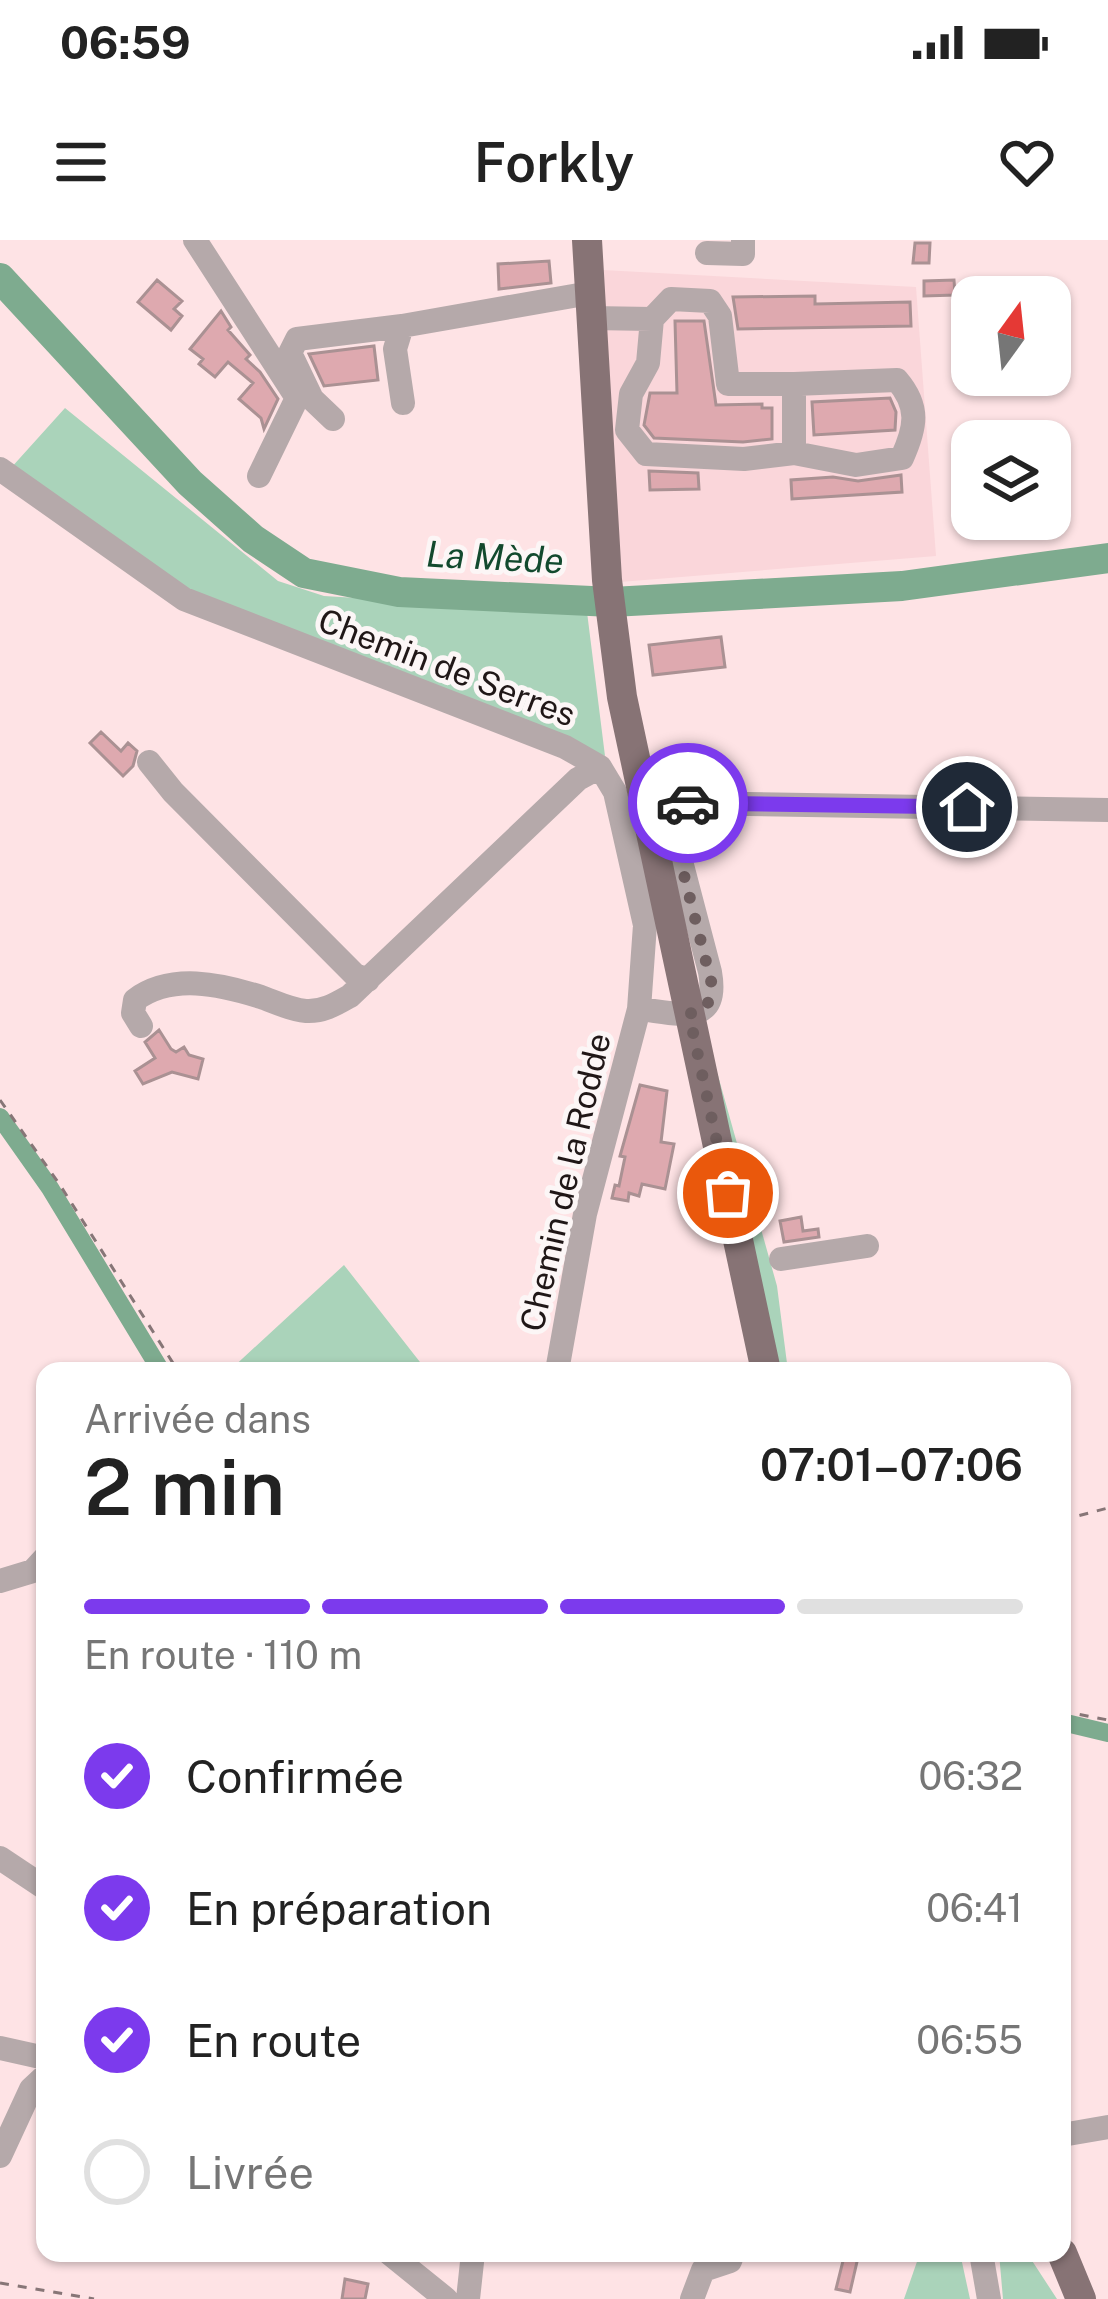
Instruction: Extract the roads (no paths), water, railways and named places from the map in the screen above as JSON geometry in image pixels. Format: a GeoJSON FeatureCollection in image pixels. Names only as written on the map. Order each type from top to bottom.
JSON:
{"type":"FeatureCollection","features":[{"type":"Feature","properties":{"kind":"main road"},"geometry":{"type":"LineString","coordinates":[[587,240],[607,580],[628,734],[764,1362]]}},
{"type":"Feature","properties":{"kind":"street"},"geometry":{"type":"LineString","coordinates":[[195,240],[297,398],[259,476]]}},
{"type":"Feature","properties":{"kind":"street"},"geometry":{"type":"LineString","coordinates":[[706,253],[743,254],[743,240]]}},
{"type":"Feature","properties":{"kind":"street"},"geometry":{"type":"LineString","coordinates":[[670,299],[710,301],[720,316],[728,384],[897,380],[910,396],[916,421],[902,458],[856,465],[794,453],[744,458],[646,454],[627,430],[631,394],[648,364],[652,319],[670,299]]}},
{"type":"Feature","properties":{"kind":"street"},"geometry":{"type":"LineString","coordinates":[[333,419],[312,399],[290,353],[297,339],[591,305],[652,319]]}},
{"type":"Feature","properties":{"kind":"street"},"geometry":{"type":"LineString","coordinates":[[402,326],[395,349],[403,403]]}},
{"type":"Feature","properties":{"kind":"street"},"geometry":{"type":"LineString","coordinates":[[794,384],[794,453]]}},
{"type":"Feature","properties":{"kind":"street","name":"Chemin de Serres"},"geometry":{"type":"LineString","coordinates":[[0,469],[184,599],[565,746],[600,767],[621,806],[645,925],[639,1009]]}},
{"type":"Feature","properties":{"kind":"street"},"geometry":{"type":"LineString","coordinates":[[149,762],[173,792],[356,975],[368,980]]}},
{"type":"Feature","properties":{"kind":"street"},"geometry":{"type":"LineString","coordinates":[[141,1026],[133,1012],[135,1000],[154,985],[191,982],[308,1011],[330,1008],[368,980],[578,779],[600,767]]}},
{"type":"Feature","properties":{"kind":"street"},"geometry":{"type":"LineString","coordinates":[[639,1009],[689,1014],[707,1007],[712,985],[671,824],[675,806],[685,802],[1108,810]]}},
{"type":"Feature","properties":{"kind":"street","name":"Chemin de la Rodde"},"geometry":{"type":"LineString","coordinates":[[559,1362],[585,1214],[639,1009]]}},
{"type":"Feature","properties":{"kind":"street"},"geometry":{"type":"LineString","coordinates":[[781,1258],[867,1246]]}},
{"type":"Feature","properties":{"kind":"street"},"geometry":{"type":"LineString","coordinates":[[0,1581],[36,1568]]}},
{"type":"Feature","properties":{"kind":"street"},"geometry":{"type":"LineString","coordinates":[[0,1858],[36,1882]]}},
{"type":"Feature","properties":{"kind":"street"},"geometry":{"type":"LineString","coordinates":[[0,2048],[36,2056]]}},
{"type":"Feature","properties":{"kind":"street"},"geometry":{"type":"LineString","coordinates":[[0,2156],[36,2084]]}},
{"type":"Feature","properties":{"kind":"street"},"geometry":{"type":"LineString","coordinates":[[1071,2149],[1099,2129]]}},
{"type":"Feature","properties":{"kind":"street"},"geometry":{"type":"LineString","coordinates":[[400,2262],[446,2299]]}},
{"type":"Feature","properties":{"kind":"street"},"geometry":{"type":"LineString","coordinates":[[468,2299],[472,2262]]}},
{"type":"Feature","properties":{"kind":"street"},"geometry":{"type":"LineString","coordinates":[[692,2299],[703,2270],[725,2262]]}},
{"type":"Feature","properties":{"kind":"street"},"geometry":{"type":"LineString","coordinates":[[983,2262],[989,2299]]}},
{"type":"Feature","properties":{"kind":"waterway","name":"La Mède"},"geometry":{"type":"LineString","coordinates":[[0,278],[190,483],[253,539],[304,573],[399,592],[612,602],[902,586],[1108,558]]}},
{"type":"Feature","properties":{"kind":"waterway"},"geometry":{"type":"LineString","coordinates":[[0,1117],[50,1188],[156,1362]]}},
{"type":"Feature","properties":{"kind":"waterway"},"geometry":{"type":"LineString","coordinates":[[1071,1724],[1108,1733]]}}]}
